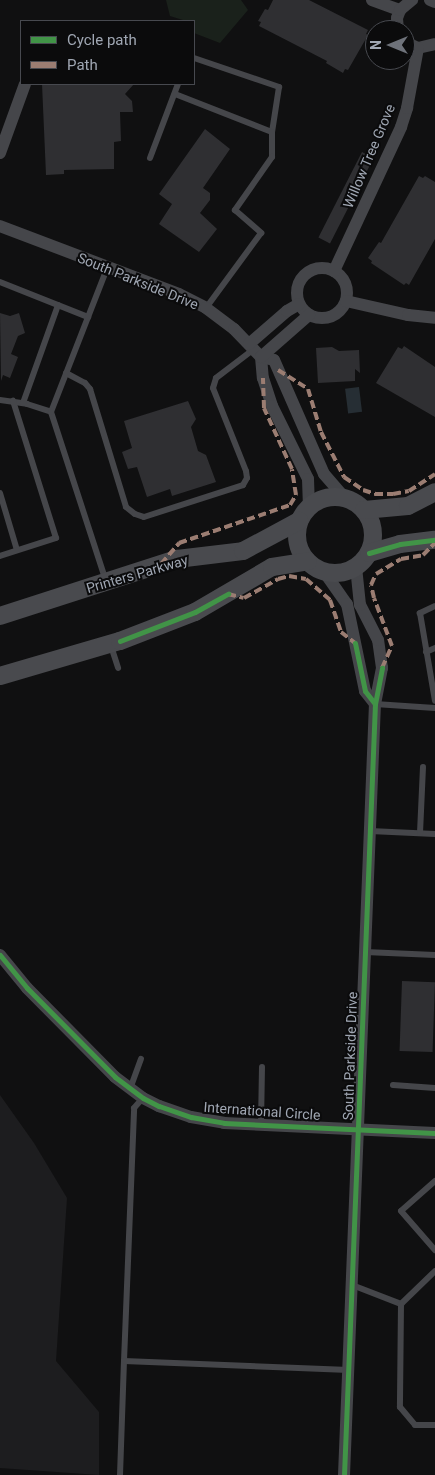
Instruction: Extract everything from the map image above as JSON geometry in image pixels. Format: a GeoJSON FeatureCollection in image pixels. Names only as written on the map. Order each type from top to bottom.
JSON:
{"type":"FeatureCollection","features":[{"type":"Feature","properties":{"kind":"main road"},"geometry":{"type":"LineString","coordinates":[[344,497],[325,498],[309,506],[299,521],[297,538],[302,554],[308,561],[325,573],[337,573],[356,567],[369,553],[374,539],[370,521],[364,510],[408,506],[435,492]]}},
{"type":"Feature","properties":{"kind":"main road","name":"South Parkside Drive"},"geometry":{"type":"LineString","coordinates":[[344,497],[361,506],[364,510]]}},
{"type":"Feature","properties":{"kind":"main road","name":"Printers Parkway"},"geometry":{"type":"LineString","coordinates":[[0,616],[177,560],[243,551],[299,521]]}},
{"type":"Feature","properties":{"kind":"main road"},"geometry":{"type":"LineString","coordinates":[[369,553],[400,544],[435,540]]}},
{"type":"Feature","properties":{"kind":"main road"},"geometry":{"type":"LineString","coordinates":[[0,676],[110,644],[195,612],[272,567],[308,561]]}},
{"type":"Feature","properties":{"kind":"street"},"geometry":{"type":"LineString","coordinates":[[372,0],[400,10]]}},
{"type":"Feature","properties":{"kind":"street"},"geometry":{"type":"LineString","coordinates":[[397,20],[400,10],[412,0]]}},
{"type":"Feature","properties":{"kind":"street"},"geometry":{"type":"LineString","coordinates":[[430,0],[435,2]]}},
{"type":"Feature","properties":{"kind":"street"},"geometry":{"type":"LineString","coordinates":[[415,47],[418,48],[435,44]]}},
{"type":"Feature","properties":{"kind":"street","name":"Willow Tree Grove"},"geometry":{"type":"LineString","coordinates":[[334,271],[401,127],[407,108],[418,48]]}},
{"type":"Feature","properties":{"kind":"street"},"geometry":{"type":"LineString","coordinates":[[0,153],[25,85]]}},
{"type":"Feature","properties":{"kind":"street","name":"South Parkside Drive"},"geometry":{"type":"LineString","coordinates":[[0,226],[179,294],[219,317],[255,350],[274,360],[324,474],[344,497]]}},
{"type":"Feature","properties":{"kind":"street"},"geometry":{"type":"LineString","coordinates":[[326,268],[334,271],[345,283],[346,301],[336,315],[325,319],[308,315],[299,304],[297,287],[308,272],[326,268]]}},
{"type":"Feature","properties":{"kind":"street"},"geometry":{"type":"LineString","coordinates":[[346,301],[408,315],[435,318]]}},
{"type":"Feature","properties":{"kind":"street"},"geometry":{"type":"LineString","coordinates":[[255,350],[287,311],[299,304]]}},
{"type":"Feature","properties":{"kind":"street"},"geometry":{"type":"LineString","coordinates":[[255,350],[308,315]]}},
{"type":"Feature","properties":{"kind":"street"},"geometry":{"type":"LineString","coordinates":[[255,350],[272,406],[308,479],[309,506]]}},
{"type":"Feature","properties":{"kind":"street","name":"South Parkside Drive"},"geometry":{"type":"LineString","coordinates":[[344,1475],[375,704],[382,668],[378,640],[360,605],[356,567]]}},
{"type":"Feature","properties":{"kind":"street"},"geometry":{"type":"LineString","coordinates":[[325,573],[347,604],[365,691],[375,704]]}},
{"type":"Feature","properties":{"kind":"street","name":"International Circle"},"geometry":{"type":"LineString","coordinates":[[1,958],[27,988],[115,1077],[143,1098],[174,1112],[206,1120],[435,1133]]}},
{"type":"Feature","properties":{"kind":"lane"},"geometry":{"type":"LineString","coordinates":[[195,58],[278,87],[272,132],[272,157],[235,210],[261,233],[206,308]]}},
{"type":"Feature","properties":{"kind":"lane"},"geometry":{"type":"LineString","coordinates":[[150,158],[178,85]]}},
{"type":"Feature","properties":{"kind":"lane"},"geometry":{"type":"LineString","coordinates":[[175,94],[272,132]]}},
{"type":"Feature","properties":{"kind":"lane"},"geometry":{"type":"LineString","coordinates":[[107,268],[52,412],[107,582]]}},
{"type":"Feature","properties":{"kind":"lane"},"geometry":{"type":"LineString","coordinates":[[0,282],[88,317]]}},
{"type":"Feature","properties":{"kind":"lane"},"geometry":{"type":"LineString","coordinates":[[23,403],[58,305]]}},
{"type":"Feature","properties":{"kind":"lane"},"geometry":{"type":"LineString","coordinates":[[66,373],[85,383],[90,389],[126,507],[135,514],[144,517],[244,486],[247,478],[246,471],[213,388],[216,378],[255,350]]}},
{"type":"Feature","properties":{"kind":"lane"},"geometry":{"type":"LineString","coordinates":[[0,400],[23,403],[52,412]]}},
{"type":"Feature","properties":{"kind":"lane"},"geometry":{"type":"LineString","coordinates":[[0,556],[56,538],[13,401]]}},
{"type":"Feature","properties":{"kind":"lane"},"geometry":{"type":"LineString","coordinates":[[1,497],[17,550]]}},
{"type":"Feature","properties":{"kind":"lane"},"geometry":{"type":"LineString","coordinates":[[435,606],[420,614],[435,700]]}},
{"type":"Feature","properties":{"kind":"lane"},"geometry":{"type":"LineString","coordinates":[[110,644],[118,668]]}},
{"type":"Feature","properties":{"kind":"lane"},"geometry":{"type":"LineString","coordinates":[[426,652],[435,648]]}},
{"type":"Feature","properties":{"kind":"lane"},"geometry":{"type":"LineString","coordinates":[[375,704],[435,708]]}},
{"type":"Feature","properties":{"kind":"lane"},"geometry":{"type":"LineString","coordinates":[[420,833],[423,767]]}},
{"type":"Feature","properties":{"kind":"lane"},"geometry":{"type":"LineString","coordinates":[[370,831],[435,834]]}},
{"type":"Feature","properties":{"kind":"lane"},"geometry":{"type":"LineString","coordinates":[[365,952],[435,955]]}},
{"type":"Feature","properties":{"kind":"lane"},"geometry":{"type":"LineString","coordinates":[[130,1089],[141,1058]]}},
{"type":"Feature","properties":{"kind":"lane"},"geometry":{"type":"LineString","coordinates":[[261,1124],[262,1067]]}},
{"type":"Feature","properties":{"kind":"lane"},"geometry":{"type":"LineString","coordinates":[[393,1086],[435,1088]]}},
{"type":"Feature","properties":{"kind":"lane"},"geometry":{"type":"LineString","coordinates":[[120,1475],[134,1108],[143,1098]]}},
{"type":"Feature","properties":{"kind":"lane"},"geometry":{"type":"LineString","coordinates":[[435,1181],[401,1211],[435,1250]]}},
{"type":"Feature","properties":{"kind":"lane"},"geometry":{"type":"LineString","coordinates":[[435,1271],[401,1304],[400,1407],[414,1424],[435,1425]]}},
{"type":"Feature","properties":{"kind":"lane"},"geometry":{"type":"LineString","coordinates":[[352,1285],[401,1304]]}},
{"type":"Feature","properties":{"kind":"lane"},"geometry":{"type":"LineString","coordinates":[[124,1360],[348,1370]]}},
{"type":"Feature","properties":{"kind":"shaded area"},"geometry":{"type":"Polygon","coordinates":[[[166,0],[241,0],[248,10],[220,43],[195,33],[195,20],[183,20],[170,16],[166,0]]]}},
{"type":"Feature","properties":{"kind":"shaded area"},"geometry":{"type":"Polygon","coordinates":[[[359,387],[362,412],[348,414],[345,389],[359,387]]]}},
{"type":"Feature","properties":{"kind":"shaded area"},"geometry":{"type":"Polygon","coordinates":[[[0,1095],[34,1143],[67,1198],[56,1361],[99,1412],[99,1475],[0,1468],[0,1095]]]}},
{"type":"Feature","properties":{"kind":"building"},"geometry":{"type":"Polygon","coordinates":[[[273,0],[309,0],[365,28],[365,40],[348,70],[345,69],[343,73],[326,63],[327,61],[259,26],[261,22],[258,21],[265,9],[268,10],[273,0]]]}},
{"type":"Feature","properties":{"kind":"building"},"geometry":{"type":"Polygon","coordinates":[[[42,85],[133,85],[125,94],[132,101],[133,112],[120,112],[121,141],[114,142],[114,169],[64,170],[64,174],[46,175],[42,85]]]}},
{"type":"Feature","properties":{"kind":"building"},"geometry":{"type":"Polygon","coordinates":[[[205,129],[230,149],[203,188],[210,193],[210,200],[200,213],[217,229],[199,252],[159,224],[172,204],[159,194],[205,129]]]}},
{"type":"Feature","properties":{"kind":"building"},"geometry":{"type":"Polygon","coordinates":[[[362,152],[374,158],[330,243],[318,238],[362,152]]]}},
{"type":"Feature","properties":{"kind":"building"},"geometry":{"type":"Polygon","coordinates":[[[419,176],[423,178],[425,176],[435,182],[435,239],[409,285],[406,283],[404,285],[371,263],[372,261],[368,258],[379,242],[381,243],[419,176]]]}},
{"type":"Feature","properties":{"kind":"building"},"geometry":{"type":"Polygon","coordinates":[[[0,313],[10,316],[19,313],[25,333],[18,336],[11,354],[18,357],[10,378],[3,375],[1,381],[0,313]]]}},
{"type":"Feature","properties":{"kind":"building"},"geometry":{"type":"Polygon","coordinates":[[[404,346],[435,367],[435,417],[376,383],[398,347],[402,349],[404,346]]]}},
{"type":"Feature","properties":{"kind":"building"},"geometry":{"type":"Polygon","coordinates":[[[332,347],[339,351],[359,350],[360,373],[355,369],[355,381],[318,383],[316,348],[332,347]]]}},
{"type":"Feature","properties":{"kind":"building"},"geometry":{"type":"Polygon","coordinates":[[[188,401],[196,419],[191,427],[198,451],[206,455],[216,482],[172,496],[170,489],[147,497],[137,467],[128,469],[122,452],[132,448],[124,421],[188,401]]]}},
{"type":"Feature","properties":{"kind":"building"},"geometry":{"type":"Polygon","coordinates":[[[402,981],[435,982],[433,1052],[400,1051],[402,981]]]}},
{"type":"Feature","properties":{"kind":"marked path"},"geometry":{"type":"LineString","coordinates":[[278,370],[308,389],[321,432],[344,477],[363,490],[375,494],[393,494],[409,491],[435,474]]}},
{"type":"Feature","properties":{"kind":"marked path"},"geometry":{"type":"LineString","coordinates":[[161,564],[179,543],[290,505],[296,495],[292,469],[264,408],[263,378]]}},
{"type":"Feature","properties":{"kind":"marked path"},"geometry":{"type":"LineString","coordinates":[[382,668],[392,646],[371,585],[376,574],[401,559],[423,555],[435,543]]}},
{"type":"Feature","properties":{"kind":"marked path"},"geometry":{"type":"LineString","coordinates":[[228,594],[244,598],[278,579],[289,576],[306,579],[330,600],[341,632],[355,643]]}},
{"type":"Feature","properties":{"kind":"cycle path"},"geometry":{"type":"LineString","coordinates":[[369,553],[400,544],[435,540]]}},
{"type":"Feature","properties":{"kind":"cycle path"},"geometry":{"type":"LineString","coordinates":[[120,641],[195,612],[228,594]]}},
{"type":"Feature","properties":{"kind":"cycle path"},"geometry":{"type":"LineString","coordinates":[[355,643],[365,691],[375,704]]}},
{"type":"Feature","properties":{"kind":"cycle path"},"geometry":{"type":"LineString","coordinates":[[344,1475],[375,704],[382,668]]}},
{"type":"Feature","properties":{"kind":"cycle path"},"geometry":{"type":"LineString","coordinates":[[0,955],[27,988],[115,1077],[143,1098],[159,1106],[191,1117],[224,1123],[435,1133]]}}]}
